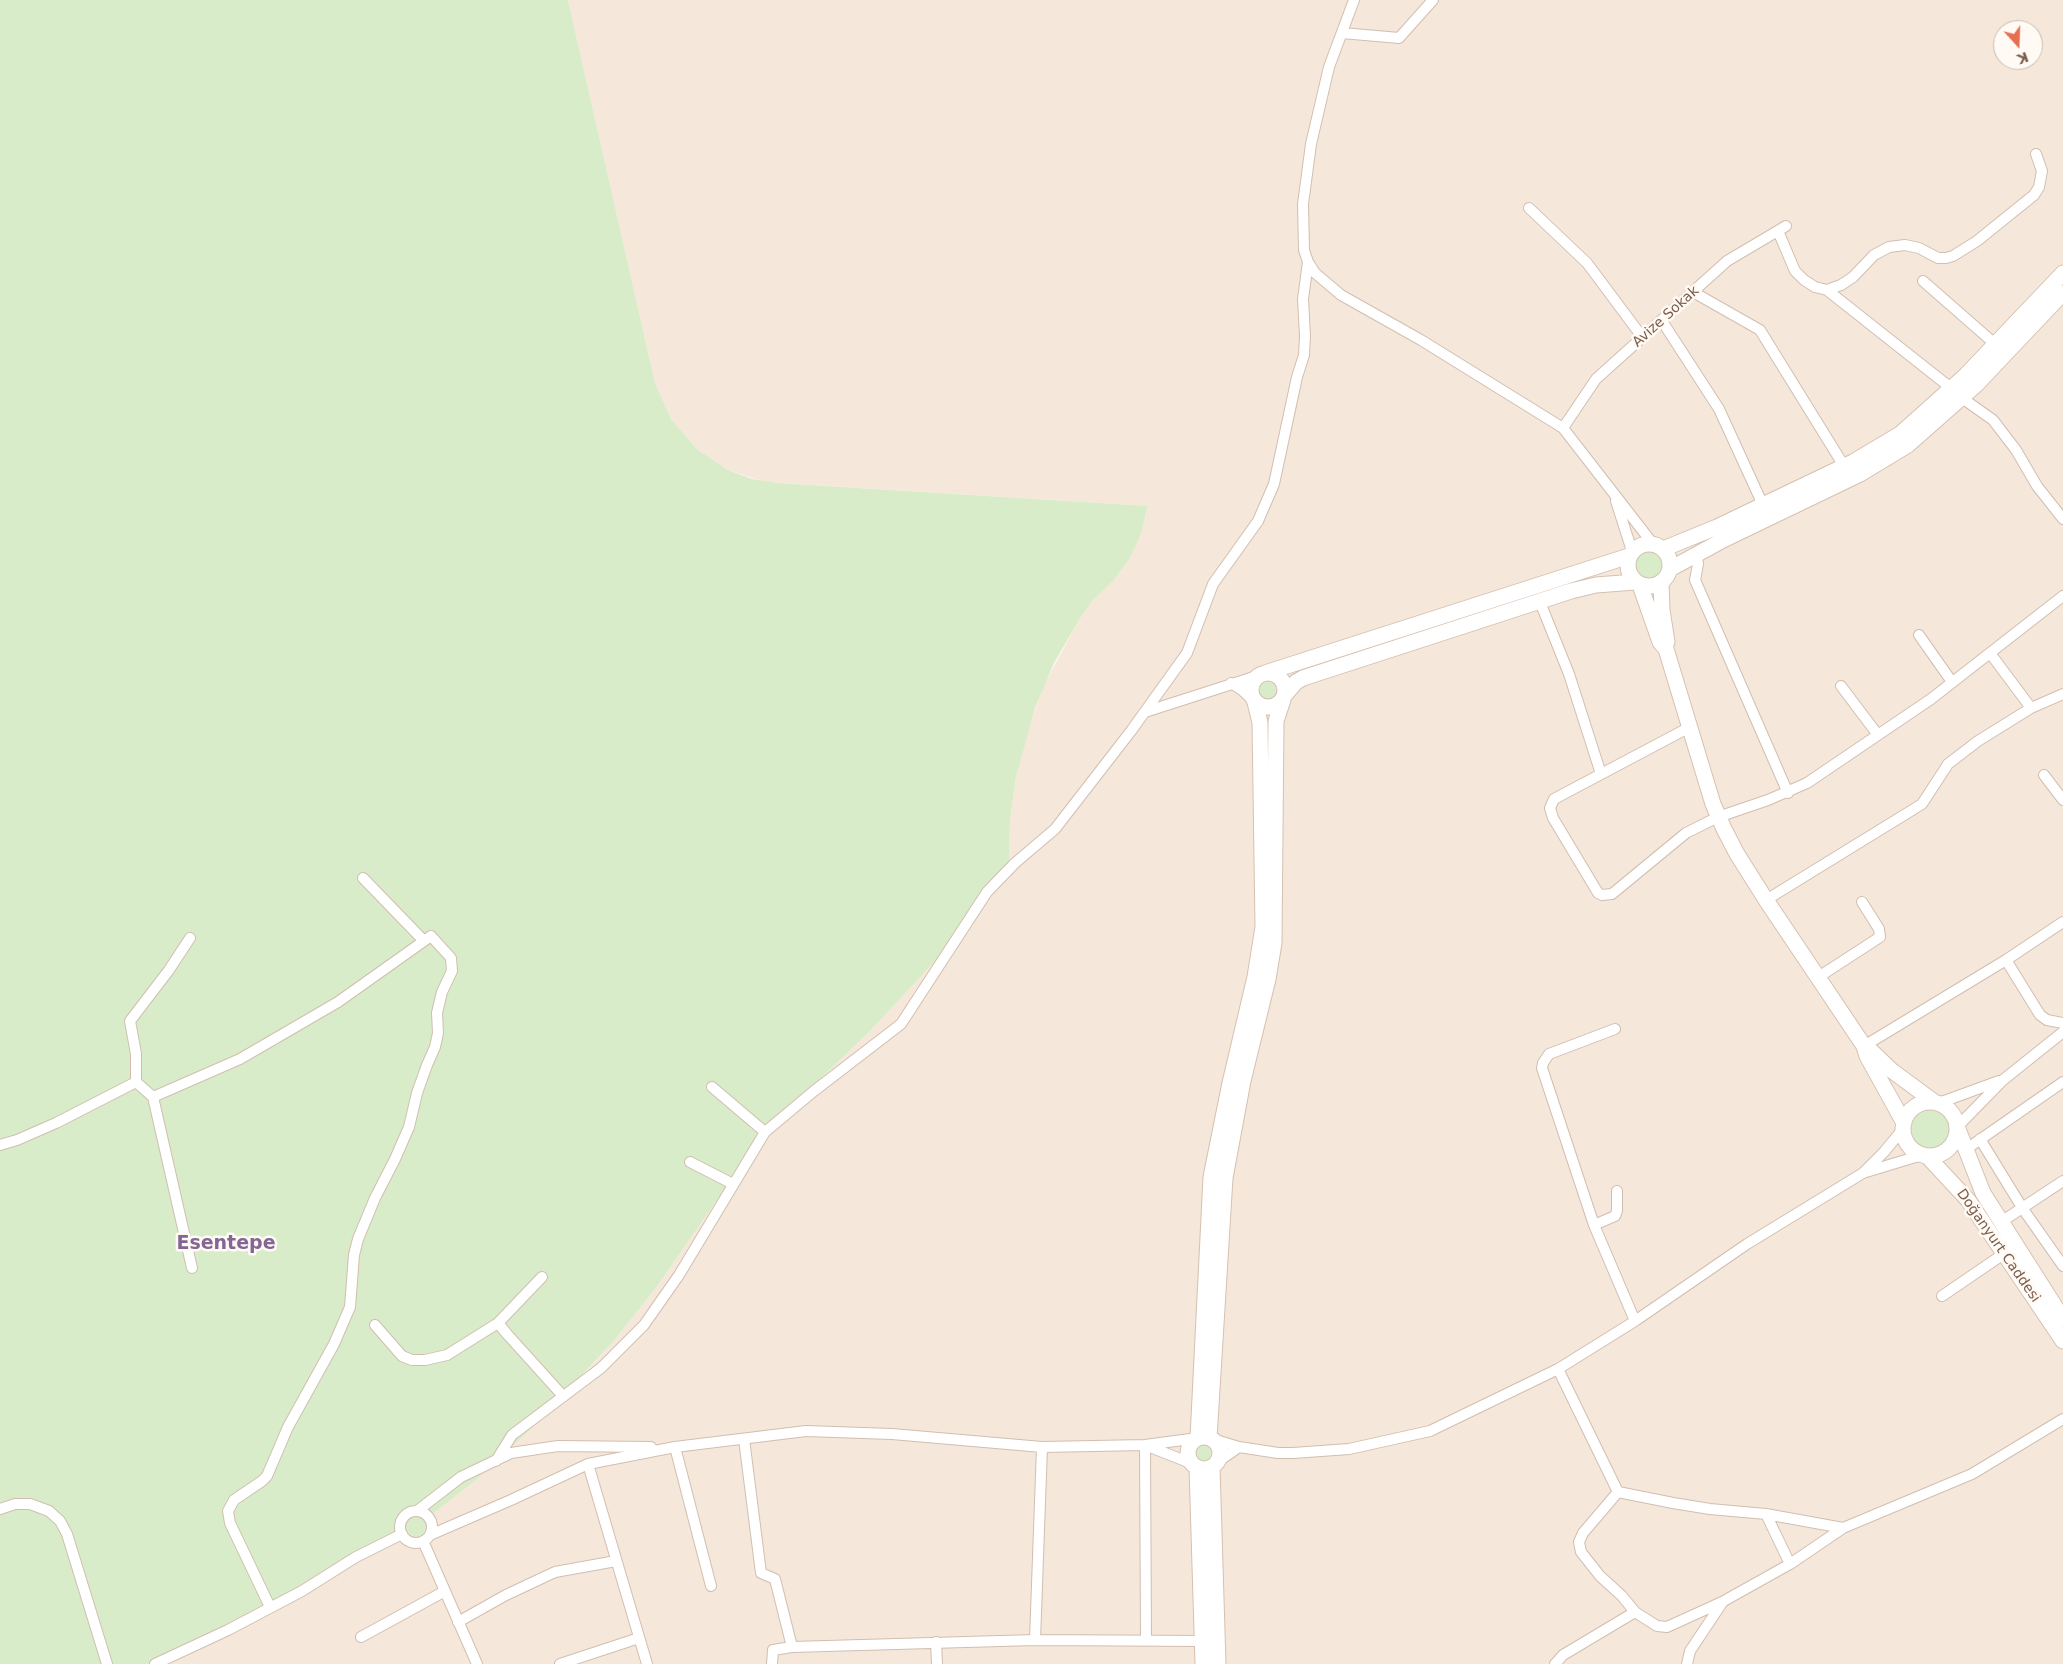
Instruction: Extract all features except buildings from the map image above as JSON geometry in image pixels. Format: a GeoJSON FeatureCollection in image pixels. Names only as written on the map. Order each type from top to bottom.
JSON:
{"type":"FeatureCollection","features":[{"type":"Feature","properties":{"kind":"street"},"geometry":{"type":"LineString","coordinates":[[1231,683],[1255,702],[1269,708],[1278,704],[1296,682],[1302,678],[1585,588],[1637,583],[1651,587],[1661,583],[1670,569],[1669,558],[1614,493],[1563,428],[1421,340],[1341,295],[1315,273],[1308,262],[1304,250],[1303,204],[1311,144],[1329,67],[1354,0]]}},
{"type":"Feature","properties":{"kind":"street"},"geometry":{"type":"LineString","coordinates":[[1422,11],[1424,0]]}},
{"type":"Feature","properties":{"kind":"street"},"geometry":{"type":"LineString","coordinates":[[1342,34],[1399,38],[1432,0]]}},
{"type":"Feature","properties":{"kind":"street"},"geometry":{"type":"LineString","coordinates":[[1827,290],[1841,285],[1853,277],[1874,255],[1889,247],[1905,245],[1919,248],[1931,255],[1946,258],[1953,256],[1977,241],[2028,200],[2039,188],[2042,171],[2040,160],[2036,154]]}},
{"type":"Feature","properties":{"kind":"street"},"geometry":{"type":"LineString","coordinates":[[1529,208],[1588,263],[1643,338]]}},
{"type":"Feature","properties":{"kind":"street","name":"Avize Sokak"},"geometry":{"type":"LineString","coordinates":[[1563,428],[1596,379],[1726,261],[1782,229],[1795,271],[1815,287],[1827,290]]}},
{"type":"Feature","properties":{"kind":"street"},"geometry":{"type":"LineString","coordinates":[[496,1460],[512,1435],[601,1368],[644,1325],[679,1275],[765,1132],[814,1091],[901,1024],[987,892],[1015,863],[1054,829],[1145,712],[1186,653],[1213,584],[1258,521],[1274,484],[1297,377],[1304,355],[1306,336],[1303,299],[1308,262]]}},
{"type":"Feature","properties":{"kind":"street"},"geometry":{"type":"LineString","coordinates":[[1145,712],[1631,554],[1642,545],[1658,546],[1717,527],[1844,466],[1900,434],[1957,393],[1995,344],[2063,273]]}},
{"type":"Feature","properties":{"kind":"street"},"geometry":{"type":"LineString","coordinates":[[1923,281],[1995,344]]}},
{"type":"Feature","properties":{"kind":"street"},"geometry":{"type":"LineString","coordinates":[[1827,290],[1993,420],[2016,450],[2037,486],[2063,519]]}},
{"type":"Feature","properties":{"kind":"street"},"geometry":{"type":"LineString","coordinates":[[1693,292],[1760,330],[1844,466]]}},
{"type":"Feature","properties":{"kind":"street"},"geometry":{"type":"LineString","coordinates":[[1670,569],[1723,540],[1860,474],[1908,446],[1957,393],[2063,293]]}},
{"type":"Feature","properties":{"kind":"street"},"geometry":{"type":"LineString","coordinates":[[1662,321],[1720,409],[1763,505]]}},
{"type":"Feature","properties":{"kind":"street"},"geometry":{"type":"LineString","coordinates":[[1614,493],[1631,554],[1628,570],[1637,583],[1660,642],[1666,649],[1718,817],[1737,854],[1766,900],[1864,1046],[1866,1056],[1903,1126],[1908,1145],[1925,1155]]}},
{"type":"Feature","properties":{"kind":"street"},"geometry":{"type":"LineString","coordinates":[[1697,554],[1698,564],[1695,580],[1788,792]]}},
{"type":"Feature","properties":{"kind":"street"},"geometry":{"type":"LineString","coordinates":[[1661,583],[1662,610],[1668,639],[1666,649]]}},
{"type":"Feature","properties":{"kind":"street"},"geometry":{"type":"LineString","coordinates":[[1690,727],[1554,799],[1550,808],[1553,818],[1594,890],[1602,895],[1612,894],[1686,833],[1718,817],[1788,792],[1807,783],[1952,682],[2063,596]]}},
{"type":"Feature","properties":{"kind":"street"},"geometry":{"type":"LineString","coordinates":[[1540,602],[1569,674],[1601,774]]}},
{"type":"Feature","properties":{"kind":"street"},"geometry":{"type":"LineString","coordinates":[[1919,636],[1952,682]]}},
{"type":"Feature","properties":{"kind":"street"},"geometry":{"type":"LineString","coordinates":[[1990,653],[2031,708]]}},
{"type":"Feature","properties":{"kind":"street"},"geometry":{"type":"LineString","coordinates":[[1263,674],[1277,675],[1285,683],[1284,698],[1276,721],[1274,943],[1225,1178],[1203,1438],[1211,1178],[1230,1083],[1255,978],[1263,927],[1260,723],[1251,687],[1255,678],[1263,674]]}},
{"type":"Feature","properties":{"kind":"street"},"geometry":{"type":"LineString","coordinates":[[1841,686],[1878,735]]}},
{"type":"Feature","properties":{"kind":"street"},"geometry":{"type":"LineString","coordinates":[[1766,900],[1922,804],[1948,764],[1978,741],[2031,708],[2063,694]]}},
{"type":"Feature","properties":{"kind":"street"},"geometry":{"type":"LineString","coordinates":[[2044,775],[2063,800]]}},
{"type":"Feature","properties":{"kind":"street"},"geometry":{"type":"LineString","coordinates":[[363,878],[424,942]]}},
{"type":"Feature","properties":{"kind":"street"},"geometry":{"type":"LineString","coordinates":[[1817,978],[1880,937],[1880,929],[1862,902]]}},
{"type":"Feature","properties":{"kind":"street"},"geometry":{"type":"LineString","coordinates":[[1864,1046],[2006,960],[2063,922]]}},
{"type":"Feature","properties":{"kind":"street"},"geometry":{"type":"LineString","coordinates":[[153,1097],[248,1054],[338,1002],[432,936],[451,958],[452,971],[442,992],[437,1013],[438,1033],[436,1047],[417,1093],[409,1127],[375,1198],[358,1239],[354,1255],[350,1307],[334,1344],[288,1427],[266,1476],[262,1481],[234,1500],[228,1511],[230,1523],[270,1608]]}},
{"type":"Feature","properties":{"kind":"street"},"geometry":{"type":"LineString","coordinates":[[190,938],[169,970],[130,1021],[136,1054],[136,1082],[153,1097],[192,1268]]}},
{"type":"Feature","properties":{"kind":"street"},"geometry":{"type":"LineString","coordinates":[[2006,960],[2040,1015],[2047,1020],[2063,1023]]}},
{"type":"Feature","properties":{"kind":"street"},"geometry":{"type":"LineString","coordinates":[[1614,1029],[1549,1054],[1543,1063],[1544,1073],[1594,1225],[1635,1322]]}},
{"type":"Feature","properties":{"kind":"street"},"geometry":{"type":"LineString","coordinates":[[1863,1173],[1925,1155],[1939,1155],[1949,1149],[1955,1140],[1958,1127],[2003,1080],[2063,1032]]}},
{"type":"Feature","properties":{"kind":"street"},"geometry":{"type":"LineString","coordinates":[[1864,1046],[1874,1052],[1891,1070],[1953,1113],[1958,1127]]}},
{"type":"Feature","properties":{"kind":"street"},"geometry":{"type":"LineString","coordinates":[[1205,1465],[1188,1456],[1190,1445],[1203,1438],[1239,1447],[1278,1453],[1292,1453],[1349,1449],[1430,1431],[1558,1369],[1635,1322],[1747,1244],[1863,1173],[1884,1152],[1903,1126],[1908,1112],[1917,1105],[1936,1102],[2003,1080]]}},
{"type":"Feature","properties":{"kind":"street"},"geometry":{"type":"LineString","coordinates":[[0,1145],[17,1140],[56,1123],[136,1082]]}},
{"type":"Feature","properties":{"kind":"street"},"geometry":{"type":"LineString","coordinates":[[1965,1150],[2063,1082]]}},
{"type":"Feature","properties":{"kind":"street"},"geometry":{"type":"LineString","coordinates":[[712,1087],[765,1132]]}},
{"type":"Feature","properties":{"kind":"street","name":"Doğanyurt Caddesi"},"geometry":{"type":"LineString","coordinates":[[1958,1127],[1965,1150],[1983,1193],[2063,1319]]}},
{"type":"Feature","properties":{"kind":"street"},"geometry":{"type":"LineString","coordinates":[[1980,1140],[2023,1209],[2063,1266]]}},
{"type":"Feature","properties":{"kind":"street","name":"Doğanyurt Caddesi"},"geometry":{"type":"LineString","coordinates":[[1925,1155],[1968,1200],[2063,1341]]}},
{"type":"Feature","properties":{"kind":"street"},"geometry":{"type":"LineString","coordinates":[[690,1162],[733,1184]]}},
{"type":"Feature","properties":{"kind":"street"},"geometry":{"type":"LineString","coordinates":[[2001,1222],[2063,1181]]}},
{"type":"Feature","properties":{"kind":"street"},"geometry":{"type":"LineString","coordinates":[[1594,1225],[1615,1216],[1617,1212],[1617,1191]]}},
{"type":"Feature","properties":{"kind":"street"},"geometry":{"type":"LineString","coordinates":[[1942,1296],[2005,1253]]}},
{"type":"Feature","properties":{"kind":"street"},"geometry":{"type":"LineString","coordinates":[[375,1325],[402,1356],[412,1360],[426,1360],[447,1355],[498,1323],[542,1277]]}},
{"type":"Feature","properties":{"kind":"street"},"geometry":{"type":"LineString","coordinates":[[498,1323],[563,1396]]}},
{"type":"Feature","properties":{"kind":"street"},"geometry":{"type":"LineString","coordinates":[[1558,1369],[1618,1492]]}},
{"type":"Feature","properties":{"kind":"street"},"geometry":{"type":"LineString","coordinates":[[1618,1492],[1583,1533],[1579,1547],[1600,1576],[1622,1596],[1635,1612],[1657,1626],[1667,1627],[1722,1602],[1790,1564],[1843,1528],[1972,1474],[2063,1419]]}},
{"type":"Feature","properties":{"kind":"street"},"geometry":{"type":"LineString","coordinates":[[477,1664],[445,1591],[426,1538],[432,1527],[430,1519],[425,1513],[409,1512],[403,1518],[400,1526],[402,1534],[411,1542],[426,1538],[588,1464],[675,1447],[806,1431],[892,1434],[1042,1447],[1144,1445],[1203,1438],[1213,1440],[1219,1448],[1220,1454],[1205,1465]]}},
{"type":"Feature","properties":{"kind":"street"},"geometry":{"type":"LineString","coordinates":[[744,1439],[761,1573],[775,1579],[792,1647]]}},
{"type":"Feature","properties":{"kind":"street"},"geometry":{"type":"LineString","coordinates":[[1144,1445],[1205,1465],[1239,1447]]}},
{"type":"Feature","properties":{"kind":"street"},"geometry":{"type":"LineString","coordinates":[[1144,1445],[1146,1640]]}},
{"type":"Feature","properties":{"kind":"street"},"geometry":{"type":"LineString","coordinates":[[417,1511],[461,1477],[511,1453],[558,1446],[675,1447]]}},
{"type":"Feature","properties":{"kind":"street"},"geometry":{"type":"LineString","coordinates":[[675,1447],[711,1586]]}},
{"type":"Feature","properties":{"kind":"street"},"geometry":{"type":"LineString","coordinates":[[1035,1640],[1042,1447]]}},
{"type":"Feature","properties":{"kind":"street"},"geometry":{"type":"LineString","coordinates":[[588,1464],[647,1664]]}},
{"type":"Feature","properties":{"kind":"street"},"geometry":{"type":"LineString","coordinates":[[1203,1664],[1205,1465]]}},
{"type":"Feature","properties":{"kind":"street"},"geometry":{"type":"LineString","coordinates":[[1205,1465],[1218,1664]]}},
{"type":"Feature","properties":{"kind":"street"},"geometry":{"type":"LineString","coordinates":[[1618,1492],[1701,1508],[1766,1514],[1843,1528]]}},
{"type":"Feature","properties":{"kind":"street"},"geometry":{"type":"LineString","coordinates":[[0,1509],[15,1504],[30,1504],[50,1511],[60,1521],[67,1534],[107,1664]]}},
{"type":"Feature","properties":{"kind":"street"},"geometry":{"type":"LineString","coordinates":[[1766,1514],[1790,1564]]}},
{"type":"Feature","properties":{"kind":"street"},"geometry":{"type":"LineString","coordinates":[[156,1664],[174,1660],[302,1591],[356,1557],[402,1534]]}},
{"type":"Feature","properties":{"kind":"street"},"geometry":{"type":"LineString","coordinates":[[458,1622],[506,1595],[556,1572],[616,1561]]}},
{"type":"Feature","properties":{"kind":"street"},"geometry":{"type":"LineString","coordinates":[[361,1637],[445,1591]]}},
{"type":"Feature","properties":{"kind":"street"},"geometry":{"type":"LineString","coordinates":[[1687,1664],[1690,1651],[1722,1602]]}},
{"type":"Feature","properties":{"kind":"street"},"geometry":{"type":"LineString","coordinates":[[1555,1664],[1563,1655],[1635,1612]]}},
{"type":"Feature","properties":{"kind":"street"},"geometry":{"type":"LineString","coordinates":[[560,1664],[639,1638]]}},
{"type":"Feature","properties":{"kind":"street"},"geometry":{"type":"LineString","coordinates":[[772,1664],[774,1650],[792,1647],[1035,1640],[1202,1641]]}},
{"type":"Feature","properties":{"kind":"street"},"geometry":{"type":"LineString","coordinates":[[936,1642],[937,1664]]}},
{"type":"Feature","properties":{"kind":"shaded area"},"geometry":{"type":"Polygon","coordinates":[[[568,0],[2063,0],[2063,1664],[150,1664],[196,1644],[506,1452],[561,1399],[613,1342],[658,1285],[737,1171],[797,1101],[869,1032],[923,974],[1009,864],[1010,820],[1016,777],[1027,732],[1044,685],[1079,620],[1093,600],[1113,581],[1130,558],[1148,506],[765,482],[728,470],[697,449],[671,419],[655,383],[568,0]]]}},
{"type":"Feature","properties":{"kind":"green space"},"geometry":{"type":"Polygon","coordinates":[[[0,0],[568,0],[655,383],[671,419],[697,449],[728,470],[752,479],[778,483],[1148,506],[1141,533],[1130,558],[1113,581],[1093,600],[1079,620],[1054,663],[1035,708],[1016,777],[1010,820],[1009,864],[949,944],[923,974],[869,1032],[797,1101],[737,1171],[658,1285],[613,1342],[534,1426],[478,1478],[425,1520],[426,1527],[423,1534],[416,1537],[407,1532],[196,1644],[150,1664],[0,1664],[0,0]]]}},
{"type":"Feature","properties":{"kind":"green space"},"geometry":{"type":"Polygon","coordinates":[[[1649,551],[1659,555],[1663,565],[1659,575],[1649,579],[1639,575],[1635,565],[1639,555],[1649,551]]]}},
{"type":"Feature","properties":{"kind":"green space"},"geometry":{"type":"Polygon","coordinates":[[[1268,676],[1278,680],[1282,690],[1278,700],[1268,704],[1258,700],[1254,690],[1258,680],[1268,676]]]}},
{"type":"Feature","properties":{"kind":"green space"},"geometry":{"type":"Polygon","coordinates":[[[1930,1106],[1943,1110],[1949,1116],[1953,1129],[1949,1142],[1943,1148],[1930,1152],[1917,1148],[1911,1142],[1907,1129],[1911,1116],[1917,1110],[1930,1106]]]}},
{"type":"Feature","properties":{"kind":"green space"},"geometry":{"type":"Polygon","coordinates":[[[1204,1440],[1213,1444],[1217,1453],[1213,1462],[1204,1466],[1195,1462],[1191,1453],[1195,1444],[1204,1440]]]}},
{"type":"Feature","properties":{"kind":"district","name":"Esentepe"},"geometry":{"type":"Point","coordinates":[226,1244]}}]}
